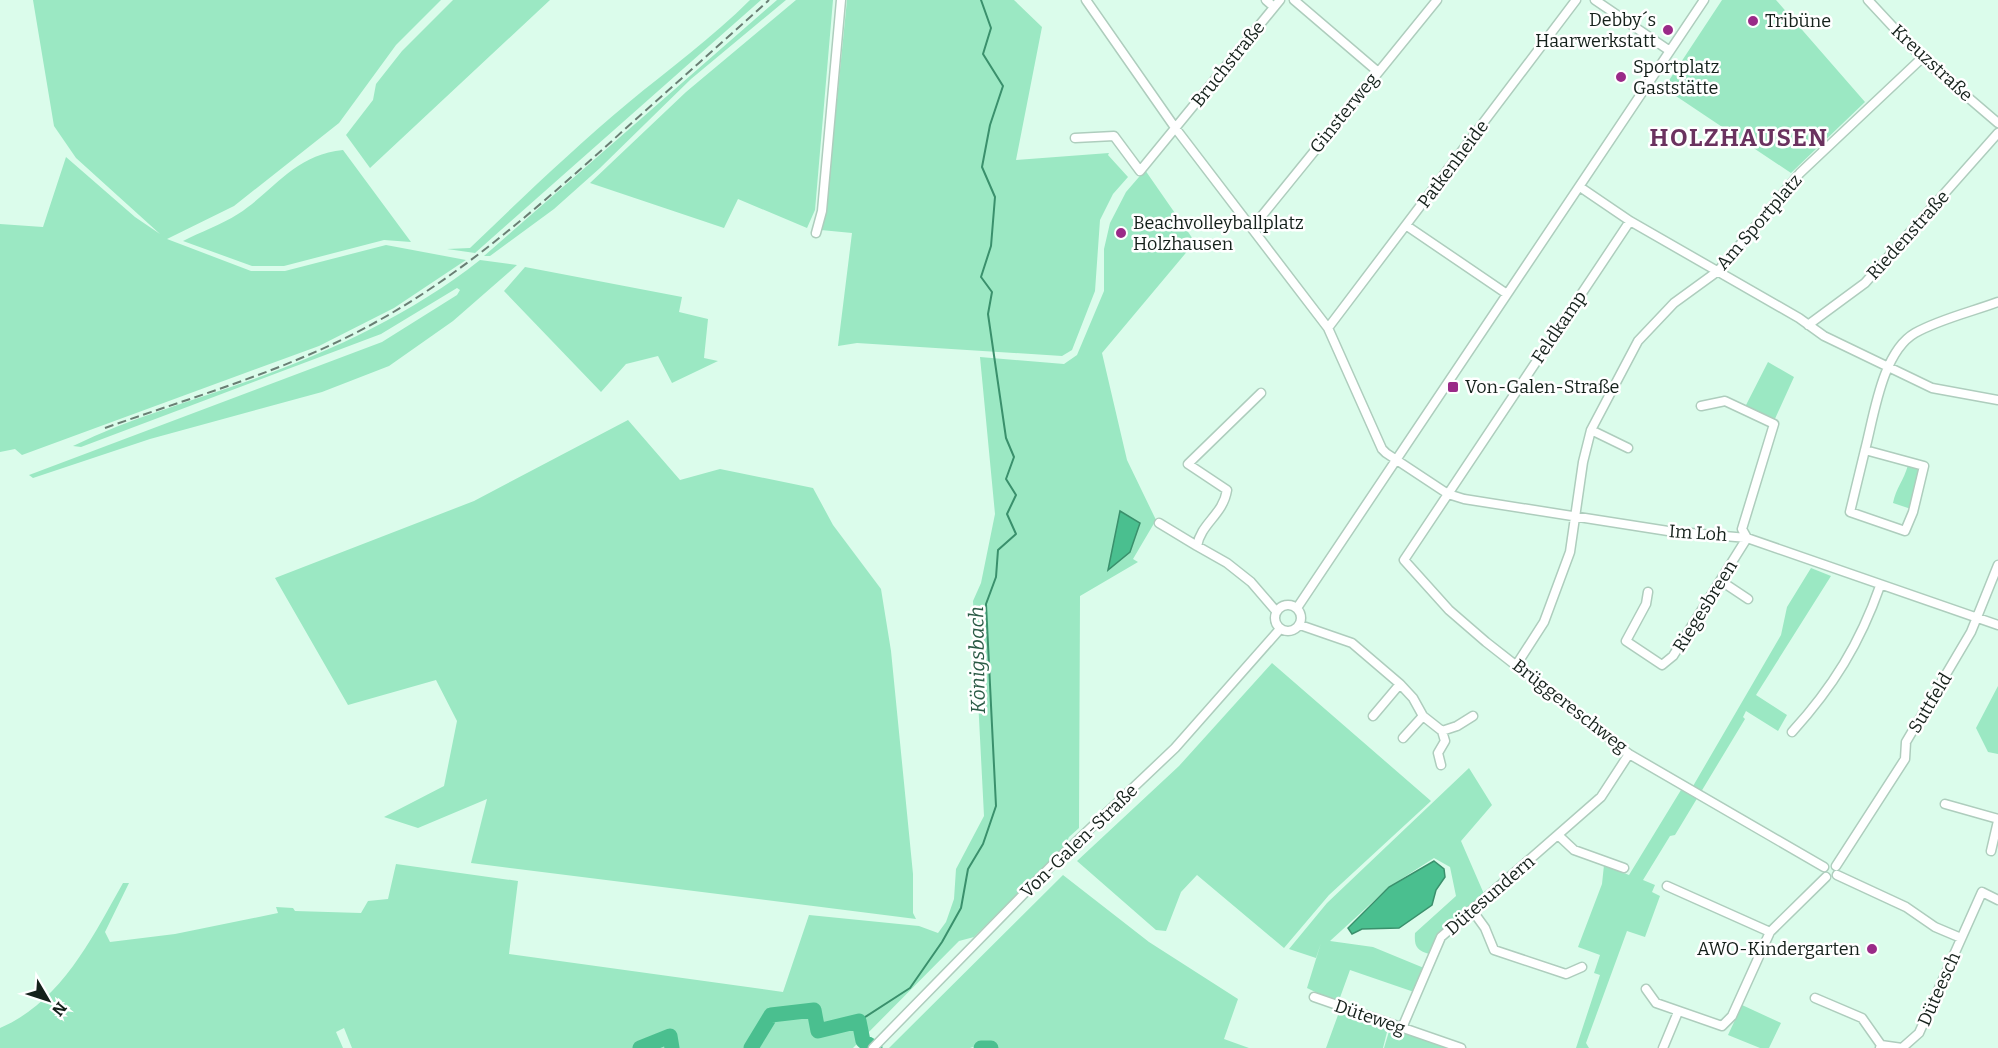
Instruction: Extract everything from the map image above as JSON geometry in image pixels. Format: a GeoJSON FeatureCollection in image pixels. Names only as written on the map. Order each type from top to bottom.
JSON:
{"type":"FeatureCollection","features":[{"type":"Feature","properties":{"kind":"street"},"geometry":{"type":"LineString","coordinates":[[816,233],[822,210],[842,0]]}},
{"type":"Feature","properties":{"kind":"street","name":"Im Loh"},"geometry":{"type":"LineString","coordinates":[[1086,0],[1176,129],[1328,328],[1382,449],[1396,460],[1448,494],[1464,499],[1668,531],[1748,538],[1998,626]]}},
{"type":"Feature","properties":{"kind":"street"},"geometry":{"type":"LineString","coordinates":[[1266,0],[1277,3]]}},
{"type":"Feature","properties":{"kind":"street"},"geometry":{"type":"LineString","coordinates":[[1294,0],[1377,71]]}},
{"type":"Feature","properties":{"kind":"street","name":"Ginsterweg"},"geometry":{"type":"LineString","coordinates":[[1252,228],[1377,71],[1437,0]]}},
{"type":"Feature","properties":{"kind":"street","name":"Patkenheide"},"geometry":{"type":"LineString","coordinates":[[1328,328],[1576,0]]}},
{"type":"Feature","properties":{"kind":"street"},"geometry":{"type":"LineString","coordinates":[[1595,0],[1670,51]]}},
{"type":"Feature","properties":{"kind":"street"},"geometry":{"type":"LineString","coordinates":[[1297,608],[1704,0]]}},
{"type":"Feature","properties":{"kind":"street","name":"Kreuzstraße"},"geometry":{"type":"LineString","coordinates":[[1868,0],[1922,58],[1998,123]]}},
{"type":"Feature","properties":{"kind":"street","name":"Bruchstraße"},"geometry":{"type":"LineString","coordinates":[[1076,138],[1114,136],[1140,171],[1277,3]]}},
{"type":"Feature","properties":{"kind":"street","name":"Am Sportplatz"},"geometry":{"type":"LineString","coordinates":[[1517,664],[1544,622],[1570,552],[1574,518],[1591,430],[1638,341],[1674,303],[1718,271],[1800,172],[1922,58]]}},
{"type":"Feature","properties":{"kind":"street","name":"Riedenstraße"},"geometry":{"type":"LineString","coordinates":[[1808,325],[1865,283],[1998,134]]}},
{"type":"Feature","properties":{"kind":"street"},"geometry":{"type":"LineString","coordinates":[[1580,187],[1630,221],[1718,271],[1824,336],[1932,388],[1998,400]]}},
{"type":"Feature","properties":{"kind":"street","name":"Feldkamp"},"geometry":{"type":"LineString","coordinates":[[1448,494],[1630,221]]}},
{"type":"Feature","properties":{"kind":"street"},"geometry":{"type":"LineString","coordinates":[[1407,226],[1508,294]]}},
{"type":"Feature","properties":{"kind":"street"},"geometry":{"type":"LineString","coordinates":[[1865,450],[1924,466],[1913,512],[1905,531],[1850,512],[1865,450],[1888,365],[1902,344],[1915,333],[1998,302]]}},
{"type":"Feature","properties":{"kind":"street"},"geometry":{"type":"LineString","coordinates":[[1197,546],[1198,536],[1225,504],[1227,490],[1188,464],[1261,393]]}},
{"type":"Feature","properties":{"kind":"street"},"geometry":{"type":"LineString","coordinates":[[1701,406],[1725,401],[1774,424],[1742,530],[1748,538]]}},
{"type":"Feature","properties":{"kind":"street"},"geometry":{"type":"LineString","coordinates":[[1591,430],[1628,448]]}},
{"type":"Feature","properties":{"kind":"street","name":"Brüggereschweg"},"geometry":{"type":"LineString","coordinates":[[1448,494],[1404,560],[1449,610],[1486,642],[1629,754],[1824,867]]}},
{"type":"Feature","properties":{"kind":"street"},"geometry":{"type":"LineString","coordinates":[[1160,523],[1227,563],[1251,582],[1276,611]]}},
{"type":"Feature","properties":{"kind":"street","name":"Riegesbreen"},"geometry":{"type":"LineString","coordinates":[[1648,592],[1646,604],[1626,641],[1662,664],[1673,656],[1748,538]]}},
{"type":"Feature","properties":{"kind":"street","name":"Suttfeld"},"geometry":{"type":"LineString","coordinates":[[1836,866],[1905,759],[1906,742],[1977,619],[1998,565]]}},
{"type":"Feature","properties":{"kind":"street"},"geometry":{"type":"LineString","coordinates":[[1721,581],[1748,599]]}},
{"type":"Feature","properties":{"kind":"street"},"geometry":{"type":"LineString","coordinates":[[1792,732],[1824,697],[1867,622],[1880,586]]}},
{"type":"Feature","properties":{"kind":"street"},"geometry":{"type":"LineString","coordinates":[[1290,604],[1297,608],[1302,619],[1300,625],[1288,632],[1280,629],[1274,617],[1276,611],[1290,604]]}},
{"type":"Feature","properties":{"kind":"street"},"geometry":{"type":"LineString","coordinates":[[1300,625],[1352,643],[1400,684],[1413,698],[1423,716],[1442,731],[1445,741],[1438,753],[1441,765]]}},
{"type":"Feature","properties":{"kind":"street","name":"Von-Galen-Straße"},"geometry":{"type":"LineString","coordinates":[[876,1045],[1057,860],[1175,748],[1280,629]]}},
{"type":"Feature","properties":{"kind":"street"},"geometry":{"type":"LineString","coordinates":[[1373,716],[1400,684]]}},
{"type":"Feature","properties":{"kind":"street"},"geometry":{"type":"LineString","coordinates":[[1403,738],[1423,716]]}},
{"type":"Feature","properties":{"kind":"street"},"geometry":{"type":"LineString","coordinates":[[1442,731],[1457,726],[1473,716]]}},
{"type":"Feature","properties":{"kind":"street","name":"Dütesundern"},"geometry":{"type":"LineString","coordinates":[[1402,1028],[1441,937],[1601,797],[1629,754]]}},
{"type":"Feature","properties":{"kind":"street"},"geometry":{"type":"LineString","coordinates":[[1946,804],[1998,820],[1991,851]]}},
{"type":"Feature","properties":{"kind":"street"},"geometry":{"type":"LineString","coordinates":[[1558,835],[1574,850],[1624,868]]}},
{"type":"Feature","properties":{"kind":"street"},"geometry":{"type":"LineString","coordinates":[[1826,877],[1824,867],[1830,863],[1836,866],[1837,875]]}},
{"type":"Feature","properties":{"kind":"street"},"geometry":{"type":"LineString","coordinates":[[1826,877],[1832,878],[1837,875]]}},
{"type":"Feature","properties":{"kind":"street"},"geometry":{"type":"LineString","coordinates":[[1837,875],[1906,907],[1935,927],[1961,938]]}},
{"type":"Feature","properties":{"kind":"street"},"geometry":{"type":"LineString","coordinates":[[1646,989],[1656,1004],[1722,1026],[1732,1016],[1770,932],[1826,877]]}},
{"type":"Feature","properties":{"kind":"street"},"geometry":{"type":"LineString","coordinates":[[1667,886],[1770,932]]}},
{"type":"Feature","properties":{"kind":"street","name":"Düteesch"},"geometry":{"type":"LineString","coordinates":[[1815,998],[1862,1018],[1880,1047],[1902,1048],[1919,1034],[1982,892],[1998,900]]}},
{"type":"Feature","properties":{"kind":"street"},"geometry":{"type":"LineString","coordinates":[[1472,910],[1485,928],[1494,951],[1566,974],[1582,967]]}},
{"type":"Feature","properties":{"kind":"street","name":"Düteweg"},"geometry":{"type":"LineString","coordinates":[[1314,997],[1461,1048]]}},
{"type":"Feature","properties":{"kind":"street"},"geometry":{"type":"LineString","coordinates":[[1663,1048],[1678,1012]]}},
{"type":"Feature","properties":{"kind":"shaded area"},"geometry":{"type":"Polygon","coordinates":[[[33,0],[441,0],[396,45],[339,123],[234,206],[167,239],[251,271],[285,271],[386,245],[466,260],[394,308],[319,346],[22,455],[15,449],[0,452],[0,224],[43,227],[66,157],[135,217],[160,234],[76,158],[54,126],[33,0]]]}},
{"type":"Feature","properties":{"kind":"shaded area"},"geometry":{"type":"Polygon","coordinates":[[[453,0],[550,0],[370,168],[346,135],[373,100],[376,84],[402,51],[453,0]]]}},
{"type":"Feature","properties":{"kind":"shaded area"},"geometry":{"type":"Polygon","coordinates":[[[750,0],[761,0],[475,253],[447,249],[470,248],[587,138],[706,40],[750,0]]]}},
{"type":"Feature","properties":{"kind":"shaded area"},"geometry":{"type":"Polygon","coordinates":[[[777,0],[786,0],[691,79],[600,168],[554,209],[490,256],[484,256],[777,0]]]}},
{"type":"Feature","properties":{"kind":"shaded area"},"geometry":{"type":"Polygon","coordinates":[[[796,0],[833,0],[815,210],[807,228],[738,199],[724,228],[590,183],[686,92],[796,0]]]}},
{"type":"Feature","properties":{"kind":"shaded area"},"geometry":{"type":"Polygon","coordinates":[[[847,0],[1014,0],[1042,27],[1016,160],[1109,153],[1108,155],[1128,177],[1113,194],[1100,220],[1095,291],[1072,350],[1062,356],[857,343],[838,346],[852,233],[821,230],[826,210],[847,0]]]}},
{"type":"Feature","properties":{"kind":"shaded area"},"geometry":{"type":"Polygon","coordinates":[[[1722,0],[1776,0],[1865,102],[1791,173],[1664,88],[1722,0]]]}},
{"type":"Feature","properties":{"kind":"shaded area"},"geometry":{"type":"Polygon","coordinates":[[[343,150],[411,242],[384,240],[284,266],[252,266],[183,241],[238,214],[298,166],[326,153],[343,150]]]}},
{"type":"Feature","properties":{"kind":"shaded area"},"geometry":{"type":"Polygon","coordinates":[[[1145,170],[1195,242],[1102,353],[1127,460],[1156,520],[1133,559],[1138,562],[1080,596],[1079,828],[1069,837],[1064,848],[974,937],[959,941],[853,1048],[352,1048],[344,1028],[336,1032],[343,1048],[0,1048],[0,1028],[22,1017],[58,985],[87,946],[123,883],[129,883],[105,932],[110,942],[175,934],[278,913],[276,907],[293,908],[295,911],[361,913],[368,901],[388,899],[396,864],[518,881],[509,954],[783,992],[809,915],[919,926],[938,933],[946,922],[954,899],[956,869],[984,816],[973,601],[981,583],[995,514],[980,357],[1064,364],[1077,355],[1104,291],[1104,249],[1110,223],[1126,192],[1145,170]]]}},
{"type":"Feature","properties":{"kind":"shaded area"},"geometry":{"type":"Polygon","coordinates":[[[480,260],[517,265],[453,321],[389,366],[322,392],[150,439],[33,478],[29,475],[382,342],[457,295],[460,290],[457,288],[381,334],[81,447],[73,446],[161,410],[281,369],[341,343],[399,314],[480,260]]]}},
{"type":"Feature","properties":{"kind":"shaded area"},"geometry":{"type":"Polygon","coordinates":[[[525,267],[682,297],[679,312],[708,319],[704,358],[718,361],[672,383],[658,356],[626,364],[601,392],[504,291],[525,267]]]}},
{"type":"Feature","properties":{"kind":"shaded area"},"geometry":{"type":"Polygon","coordinates":[[[1768,362],[1794,377],[1774,421],[1745,407],[1768,362]]]}},
{"type":"Feature","properties":{"kind":"shaded area"},"geometry":{"type":"Polygon","coordinates":[[[628,420],[680,480],[720,469],[813,488],[833,525],[881,589],[891,651],[913,874],[913,913],[916,919],[471,863],[487,799],[418,828],[384,817],[444,786],[457,721],[436,680],[348,705],[275,578],[474,501],[628,420]]]}},
{"type":"Feature","properties":{"kind":"shaded area"},"geometry":{"type":"Polygon","coordinates":[[[1908,465],[1921,468],[1911,509],[1893,503],[1908,465]]]}},
{"type":"Feature","properties":{"kind":"shaded area"},"geometry":{"type":"Polygon","coordinates":[[[1120,511],[1140,523],[1130,552],[1108,570],[1120,511]]]}},
{"type":"Feature","properties":{"kind":"shaded area"},"geometry":{"type":"Polygon","coordinates":[[[1811,568],[1831,576],[1756,695],[1787,715],[1778,731],[1746,711],[1743,717],[1745,719],[1675,835],[1670,836],[1643,880],[1655,885],[1652,892],[1660,896],[1645,937],[1627,931],[1586,1043],[1589,1048],[1576,1048],[1600,975],[1594,973],[1600,955],[1578,947],[1602,884],[1604,865],[1629,875],[1681,790],[1689,793],[1781,635],[1787,607],[1811,568]]]}},
{"type":"Feature","properties":{"kind":"shaded area"},"geometry":{"type":"Polygon","coordinates":[[[1272,663],[1431,801],[1329,895],[1284,948],[1197,875],[1181,892],[1166,931],[1156,930],[1077,861],[1179,766],[1272,663]]]}},
{"type":"Feature","properties":{"kind":"shaded area"},"geometry":{"type":"Polygon","coordinates":[[[1998,686],[1998,754],[1988,752],[1976,728],[1998,686]]]}},
{"type":"Feature","properties":{"kind":"shaded area"},"geometry":{"type":"Polygon","coordinates":[[[1469,768],[1492,805],[1461,841],[1484,894],[1429,954],[1419,949],[1415,942],[1415,933],[1456,896],[1450,867],[1434,858],[1389,887],[1330,941],[1373,947],[1424,968],[1414,992],[1350,970],[1338,1003],[1307,988],[1321,943],[1316,958],[1289,949],[1327,903],[1469,768]]]}},
{"type":"Feature","properties":{"kind":"shaded area"},"geometry":{"type":"Polygon","coordinates":[[[1434,861],[1444,869],[1445,877],[1436,890],[1432,905],[1399,928],[1362,929],[1352,934],[1348,928],[1389,887],[1434,861]]]}},
{"type":"Feature","properties":{"kind":"shaded area"},"geometry":{"type":"Polygon","coordinates":[[[1063,875],[1149,942],[1238,999],[1224,1039],[1249,1048],[998,1048],[993,1041],[970,1048],[889,1048],[1063,875]]]}},
{"type":"Feature","properties":{"kind":"shaded area"},"geometry":{"type":"Polygon","coordinates":[[[1742,1005],[1781,1023],[1769,1048],[1760,1048],[1728,1035],[1742,1005]]]}},
{"type":"Feature","properties":{"kind":"shaded area"},"geometry":{"type":"Polygon","coordinates":[[[1344,1012],[1388,1028],[1383,1048],[1326,1048],[1338,1015],[1344,1012]]]}},
{"type":"Feature","properties":{"kind":"shaded area"},"geometry":{"type":"Polygon","coordinates":[[[1390,1028],[1450,1048],[1384,1048],[1390,1028]]]}},
{"type":"Feature","properties":{"kind":"waterway","name":"Königsbach"},"geometry":{"type":"LineString","coordinates":[[859,1021],[910,988],[942,942],[961,908],[968,869],[983,844],[996,806],[986,604],[996,577],[998,550],[1016,534],[1007,514],[1016,495],[1006,479],[1014,457],[1006,438],[988,314],[992,292],[981,277],[991,246],[995,197],[982,167],[990,125],[1003,86],[983,54],[991,28],[981,0]]}},
{"type":"Feature","properties":{"kind":"waterway"},"geometry":{"type":"LineString","coordinates":[[751,1048],[771,1015],[814,1010],[818,1031],[859,1021],[863,1041],[875,1048]]}},
{"type":"Feature","properties":{"kind":"waterway"},"geometry":{"type":"LineString","coordinates":[[640,1048],[670,1036],[672,1048]]}},
{"type":"Feature","properties":{"kind":"waterway"},"geometry":{"type":"LineString","coordinates":[[981,1048],[991,1048]]}},
{"type":"Feature","properties":{"kind":"railway"},"geometry":{"type":"LineString","coordinates":[[105,428],[277,368],[344,339],[407,304],[466,263],[522,219],[769,0]]}},
{"type":"Feature","properties":{"kind":"place","name":"Tribüne"},"geometry":{"type":"Point","coordinates":[1753,21]}},
{"type":"Feature","properties":{"kind":"place","name":"Debby´s Haarwerkstatt"},"geometry":{"type":"Point","coordinates":[1668,30]}},
{"type":"Feature","properties":{"kind":"place","name":"Sportplatz Gaststätte"},"geometry":{"type":"Point","coordinates":[1621,77]}},
{"type":"Feature","properties":{"kind":"place","name":"Beachvolleyballplatz Holzhausen"},"geometry":{"type":"Point","coordinates":[1121,233]}},
{"type":"Feature","properties":{"kind":"place","name":"Von-Galen-Straße"},"geometry":{"type":"Point","coordinates":[1453,387]}},
{"type":"Feature","properties":{"kind":"place","name":"AWO-Kindergarten"},"geometry":{"type":"Point","coordinates":[1872,949]}},
{"type":"Feature","properties":{"kind":"district","name":"HOLZHAUSEN"},"geometry":{"type":"Point","coordinates":[1739,138]}}]}
